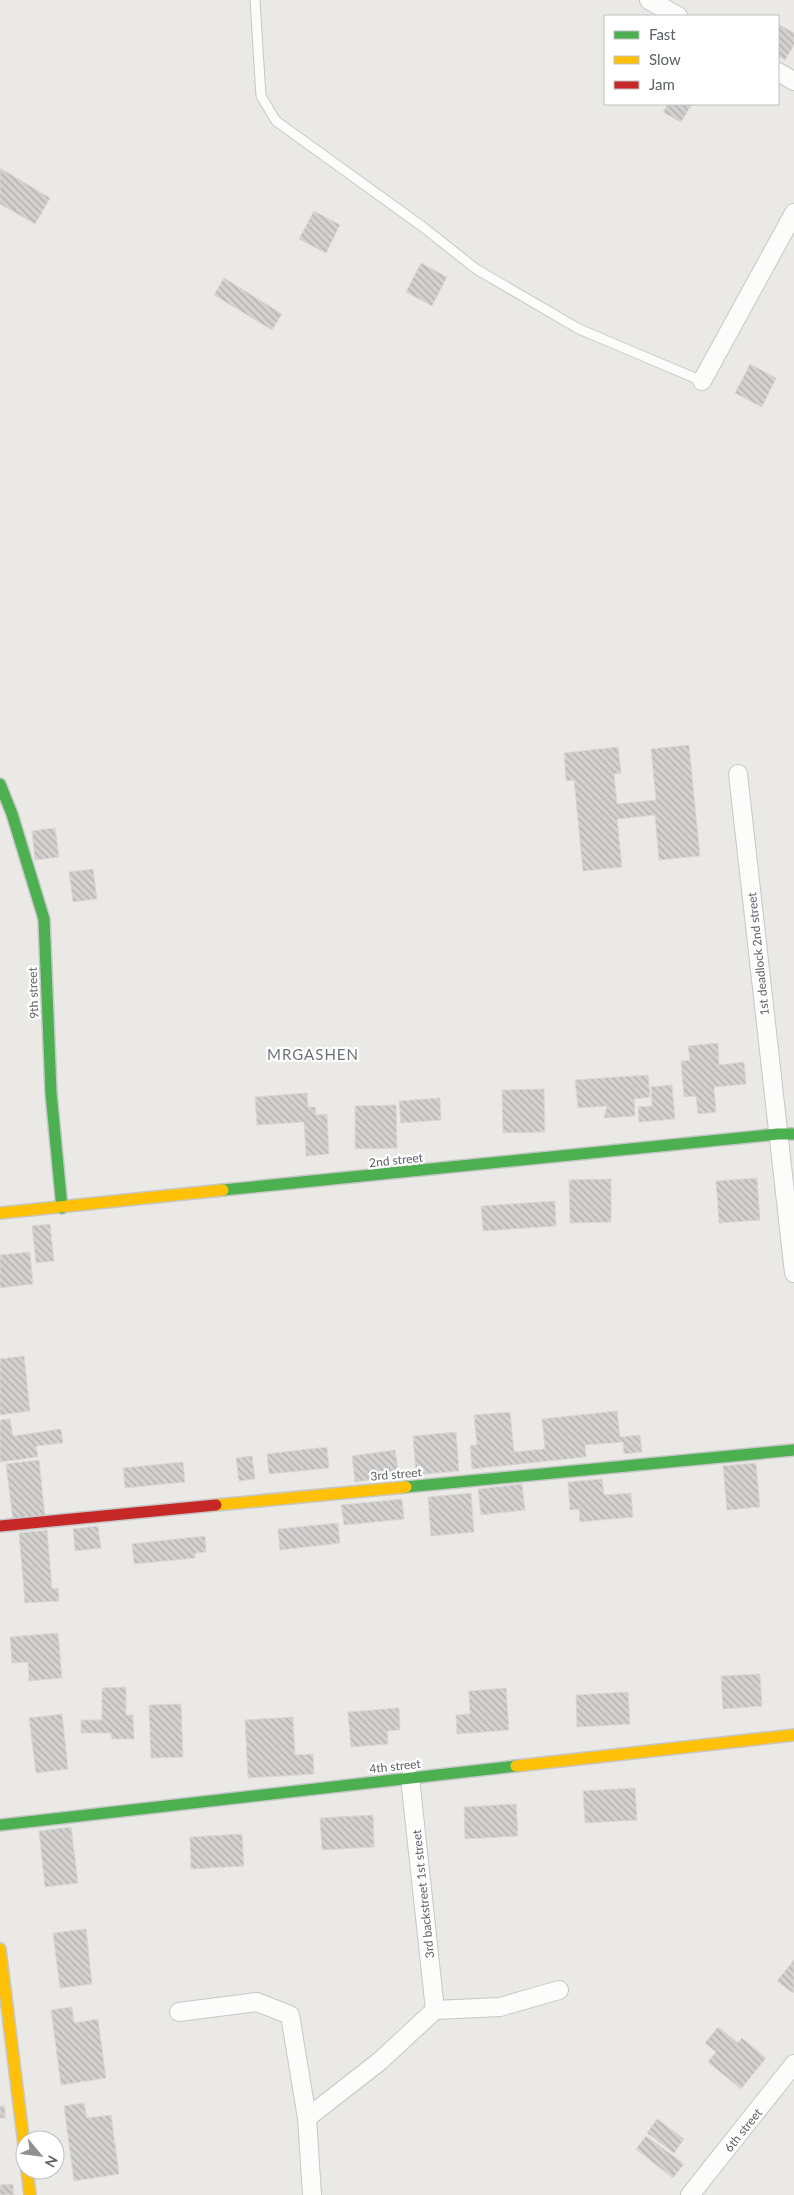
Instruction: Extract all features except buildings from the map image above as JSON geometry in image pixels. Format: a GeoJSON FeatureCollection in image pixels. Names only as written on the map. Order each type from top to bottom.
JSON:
{"type":"FeatureCollection","features":[{"type":"Feature","properties":{"kind":"street"},"geometry":{"type":"LineString","coordinates":[[649,0],[676,15]]}},
{"type":"Feature","properties":{"kind":"street"},"geometry":{"type":"LineString","coordinates":[[779,73],[794,81]]}},
{"type":"Feature","properties":{"kind":"street"},"geometry":{"type":"LineString","coordinates":[[702,381],[794,213]]}},
{"type":"Feature","properties":{"kind":"street","name":"1st deadlock 2nd street"},"geometry":{"type":"LineString","coordinates":[[738,774],[786,1134],[794,1273]]}},
{"type":"Feature","properties":{"kind":"street","name":"9th street"},"geometry":{"type":"LineString","coordinates":[[0,784],[12,814],[44,919],[50,1093],[62,1208]]}},
{"type":"Feature","properties":{"kind":"street","name":"2nd street"},"geometry":{"type":"LineString","coordinates":[[0,1213],[786,1134]]}},
{"type":"Feature","properties":{"kind":"street","name":"3rd street"},"geometry":{"type":"LineString","coordinates":[[0,1526],[794,1450]]}},
{"type":"Feature","properties":{"kind":"street","name":"4th street"},"geometry":{"type":"LineString","coordinates":[[0,1825],[794,1735]]}},
{"type":"Feature","properties":{"kind":"street","name":"3rd backstreet 1st street"},"geometry":{"type":"LineString","coordinates":[[410,1778],[435,2010]]}},
{"type":"Feature","properties":{"kind":"street"},"geometry":{"type":"LineString","coordinates":[[0,1949],[22,2130]]}},
{"type":"Feature","properties":{"kind":"street"},"geometry":{"type":"LineString","coordinates":[[307,2118],[380,2061],[435,2010],[500,2006],[559,1990]]}},
{"type":"Feature","properties":{"kind":"street"},"geometry":{"type":"LineString","coordinates":[[179,2012],[256,2002],[290,2015],[307,2118],[312,2195]]}},
{"type":"Feature","properties":{"kind":"street","name":"6th street"},"geometry":{"type":"LineString","coordinates":[[690,2195],[794,2064]]}},
{"type":"Feature","properties":{"kind":"street"},"geometry":{"type":"LineString","coordinates":[[28,2180],[30,2195]]}},
{"type":"Feature","properties":{"kind":"lane"},"geometry":{"type":"LineString","coordinates":[[255,0],[261,96],[276,121],[422,227],[476,269],[580,329],[702,381]]}},
{"type":"Feature","properties":{"kind":"traffic: fast"},"geometry":{"type":"LineString","coordinates":[[0,784],[12,814],[44,919],[51,1093],[62,1208]]}},
{"type":"Feature","properties":{"kind":"traffic: fast"},"geometry":{"type":"LineString","coordinates":[[223,1190],[778,1134],[794,1134]]}},
{"type":"Feature","properties":{"kind":"traffic: fast"},"geometry":{"type":"LineString","coordinates":[[406,1487],[794,1450]]}},
{"type":"Feature","properties":{"kind":"traffic: fast"},"geometry":{"type":"LineString","coordinates":[[0,1825],[516,1766]]}},
{"type":"Feature","properties":{"kind":"traffic: slow"},"geometry":{"type":"LineString","coordinates":[[0,1213],[223,1190]]}},
{"type":"Feature","properties":{"kind":"traffic: slow"},"geometry":{"type":"LineString","coordinates":[[216,1505],[406,1487]]}},
{"type":"Feature","properties":{"kind":"traffic: slow"},"geometry":{"type":"LineString","coordinates":[[516,1766],[794,1735]]}},
{"type":"Feature","properties":{"kind":"traffic: slow"},"geometry":{"type":"LineString","coordinates":[[0,1949],[22,2130]]}},
{"type":"Feature","properties":{"kind":"traffic: slow"},"geometry":{"type":"LineString","coordinates":[[28,2180],[30,2195]]}},
{"type":"Feature","properties":{"kind":"traffic: jam"},"geometry":{"type":"LineString","coordinates":[[0,1526],[216,1505]]}},
{"type":"Feature","properties":{"kind":"district","name":"MRGASHEN"},"geometry":{"type":"Point","coordinates":[313,1054]}}]}
